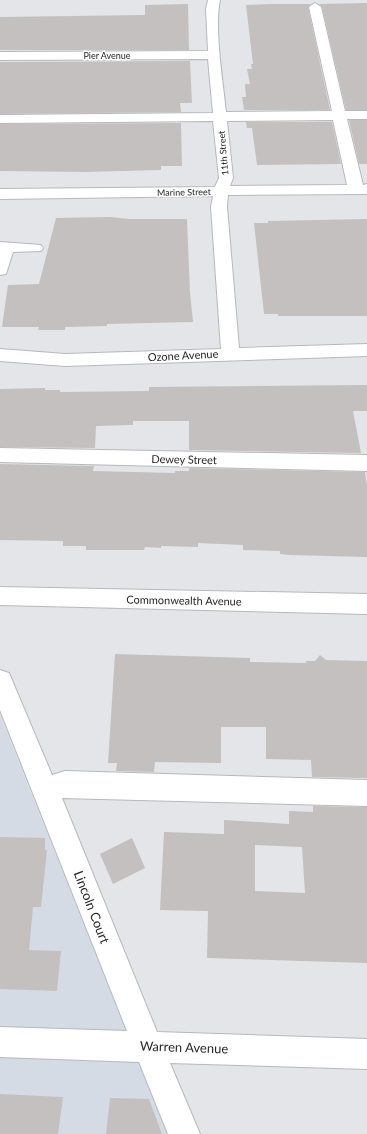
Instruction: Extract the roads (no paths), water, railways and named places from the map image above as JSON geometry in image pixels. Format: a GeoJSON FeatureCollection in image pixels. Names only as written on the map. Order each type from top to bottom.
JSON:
{"type":"FeatureCollection","features":[{"type":"Feature","properties":{"kind":"street","name":"11th Street"},"geometry":{"type":"LineString","coordinates":[[214,0],[212,9],[214,55],[226,178],[221,191],[219,206],[230,353]]}},
{"type":"Feature","properties":{"kind":"street"},"geometry":{"type":"LineString","coordinates":[[315,7],[339,115],[362,189]]}},
{"type":"Feature","properties":{"kind":"street","name":"Pier Avenue"},"geometry":{"type":"LineString","coordinates":[[0,56],[214,55]]}},
{"type":"Feature","properties":{"kind":"street"},"geometry":{"type":"LineString","coordinates":[[0,119],[367,115]]}},
{"type":"Feature","properties":{"kind":"street","name":"Marine Street"},"geometry":{"type":"LineString","coordinates":[[0,194],[362,189]]}},
{"type":"Feature","properties":{"kind":"street"},"geometry":{"type":"LineString","coordinates":[[0,270],[3,247],[35,248]]}},
{"type":"Feature","properties":{"kind":"street","name":"Ozone Avenue"},"geometry":{"type":"LineString","coordinates":[[0,355],[66,360],[230,353],[367,350]]}},
{"type":"Feature","properties":{"kind":"street","name":"Dewey Street"},"geometry":{"type":"LineString","coordinates":[[0,455],[367,463]]}},
{"type":"Feature","properties":{"kind":"street","name":"Commonwealth Avenue"},"geometry":{"type":"LineString","coordinates":[[0,596],[367,604]]}},
{"type":"Feature","properties":{"kind":"street","name":"Lincoln Court"},"geometry":{"type":"LineString","coordinates":[[0,681],[46,790],[147,1046],[184,1134]]}},
{"type":"Feature","properties":{"kind":"street"},"geometry":{"type":"LineString","coordinates":[[46,790],[65,784],[367,793]]}},
{"type":"Feature","properties":{"kind":"street","name":"Warren Avenue"},"geometry":{"type":"LineString","coordinates":[[0,1042],[367,1054]]}}]}
